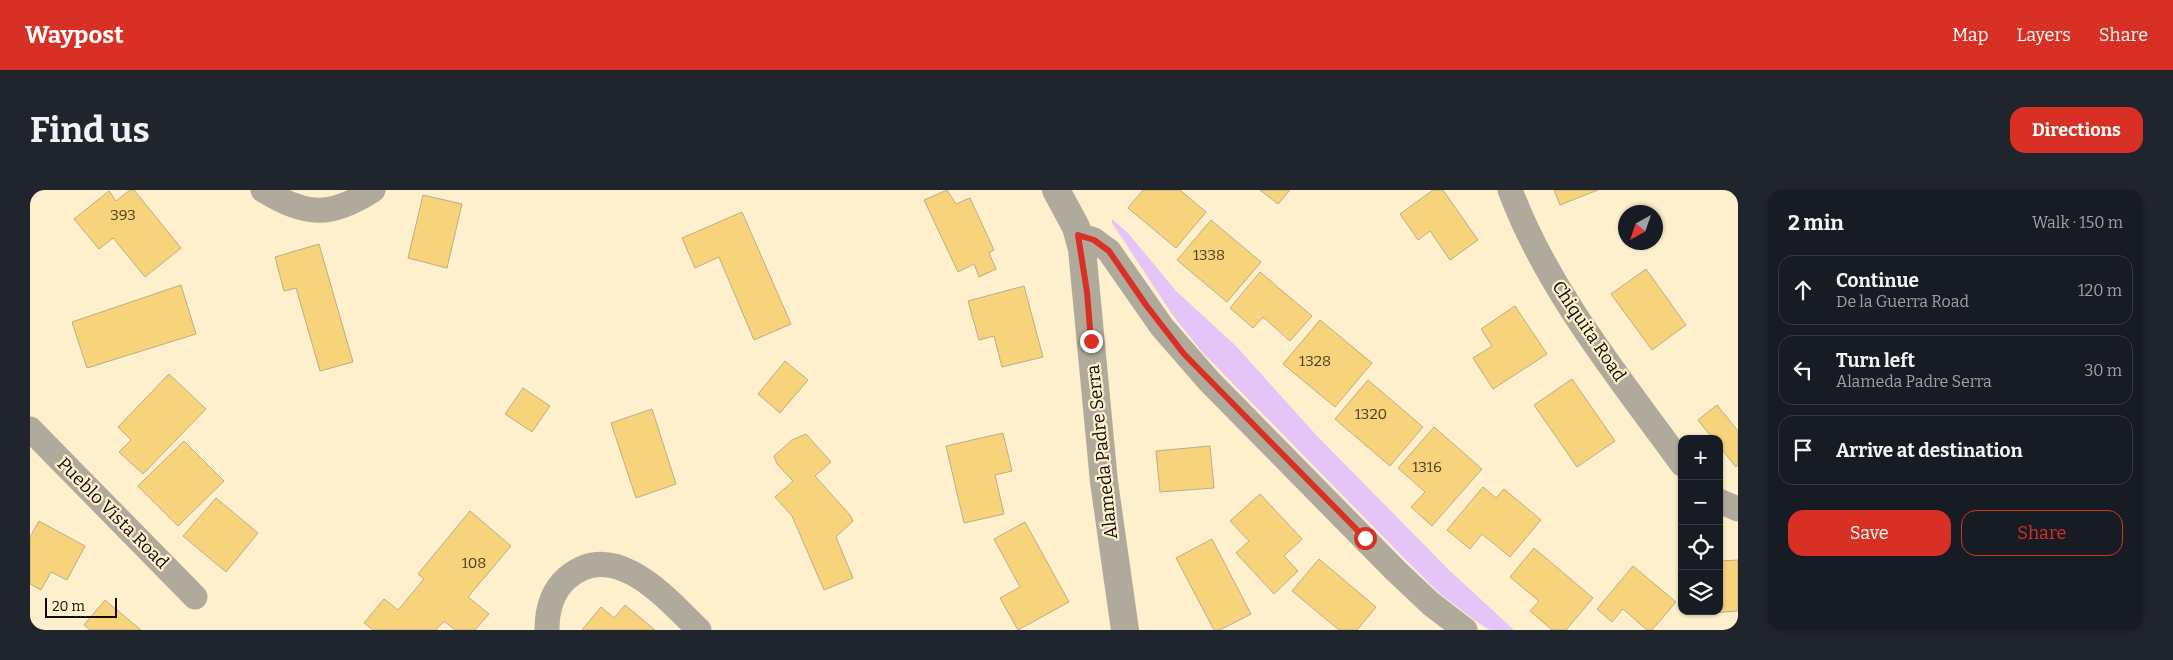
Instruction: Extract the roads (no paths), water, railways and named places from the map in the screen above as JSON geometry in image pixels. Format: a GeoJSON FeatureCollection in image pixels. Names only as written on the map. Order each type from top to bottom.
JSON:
{"type":"FeatureCollection","features":[{"type":"Feature","properties":{"kind":"street"},"geometry":{"type":"LineString","coordinates":[[263,190],[297,207],[314,211],[328,211],[355,202],[373,190]]}},
{"type":"Feature","properties":{"kind":"street","name":"Alameda Padre Serra"},"geometry":{"type":"LineString","coordinates":[[1056,190],[1078,235],[1087,292],[1104,482],[1124,630]]}},
{"type":"Feature","properties":{"kind":"street","name":"Chiquita Road"},"geometry":{"type":"LineString","coordinates":[[1510,190],[1541,260],[1573,313],[1678,458]]}},
{"type":"Feature","properties":{"kind":"street"},"geometry":{"type":"LineString","coordinates":[[1078,235],[1094,240],[1109,251],[1162,327],[1209,381],[1396,571],[1464,630]]}},
{"type":"Feature","properties":{"kind":"street","name":"Pueblo Vista Road"},"geometry":{"type":"LineString","coordinates":[[30,429],[196,597]]}},
{"type":"Feature","properties":{"kind":"street"},"geometry":{"type":"LineString","coordinates":[[1723,503],[1738,509]]}},
{"type":"Feature","properties":{"kind":"street"},"geometry":{"type":"LineString","coordinates":[[547,630],[552,601],[565,580],[585,568],[609,565],[618,566],[641,578],[699,630]]}}]}
